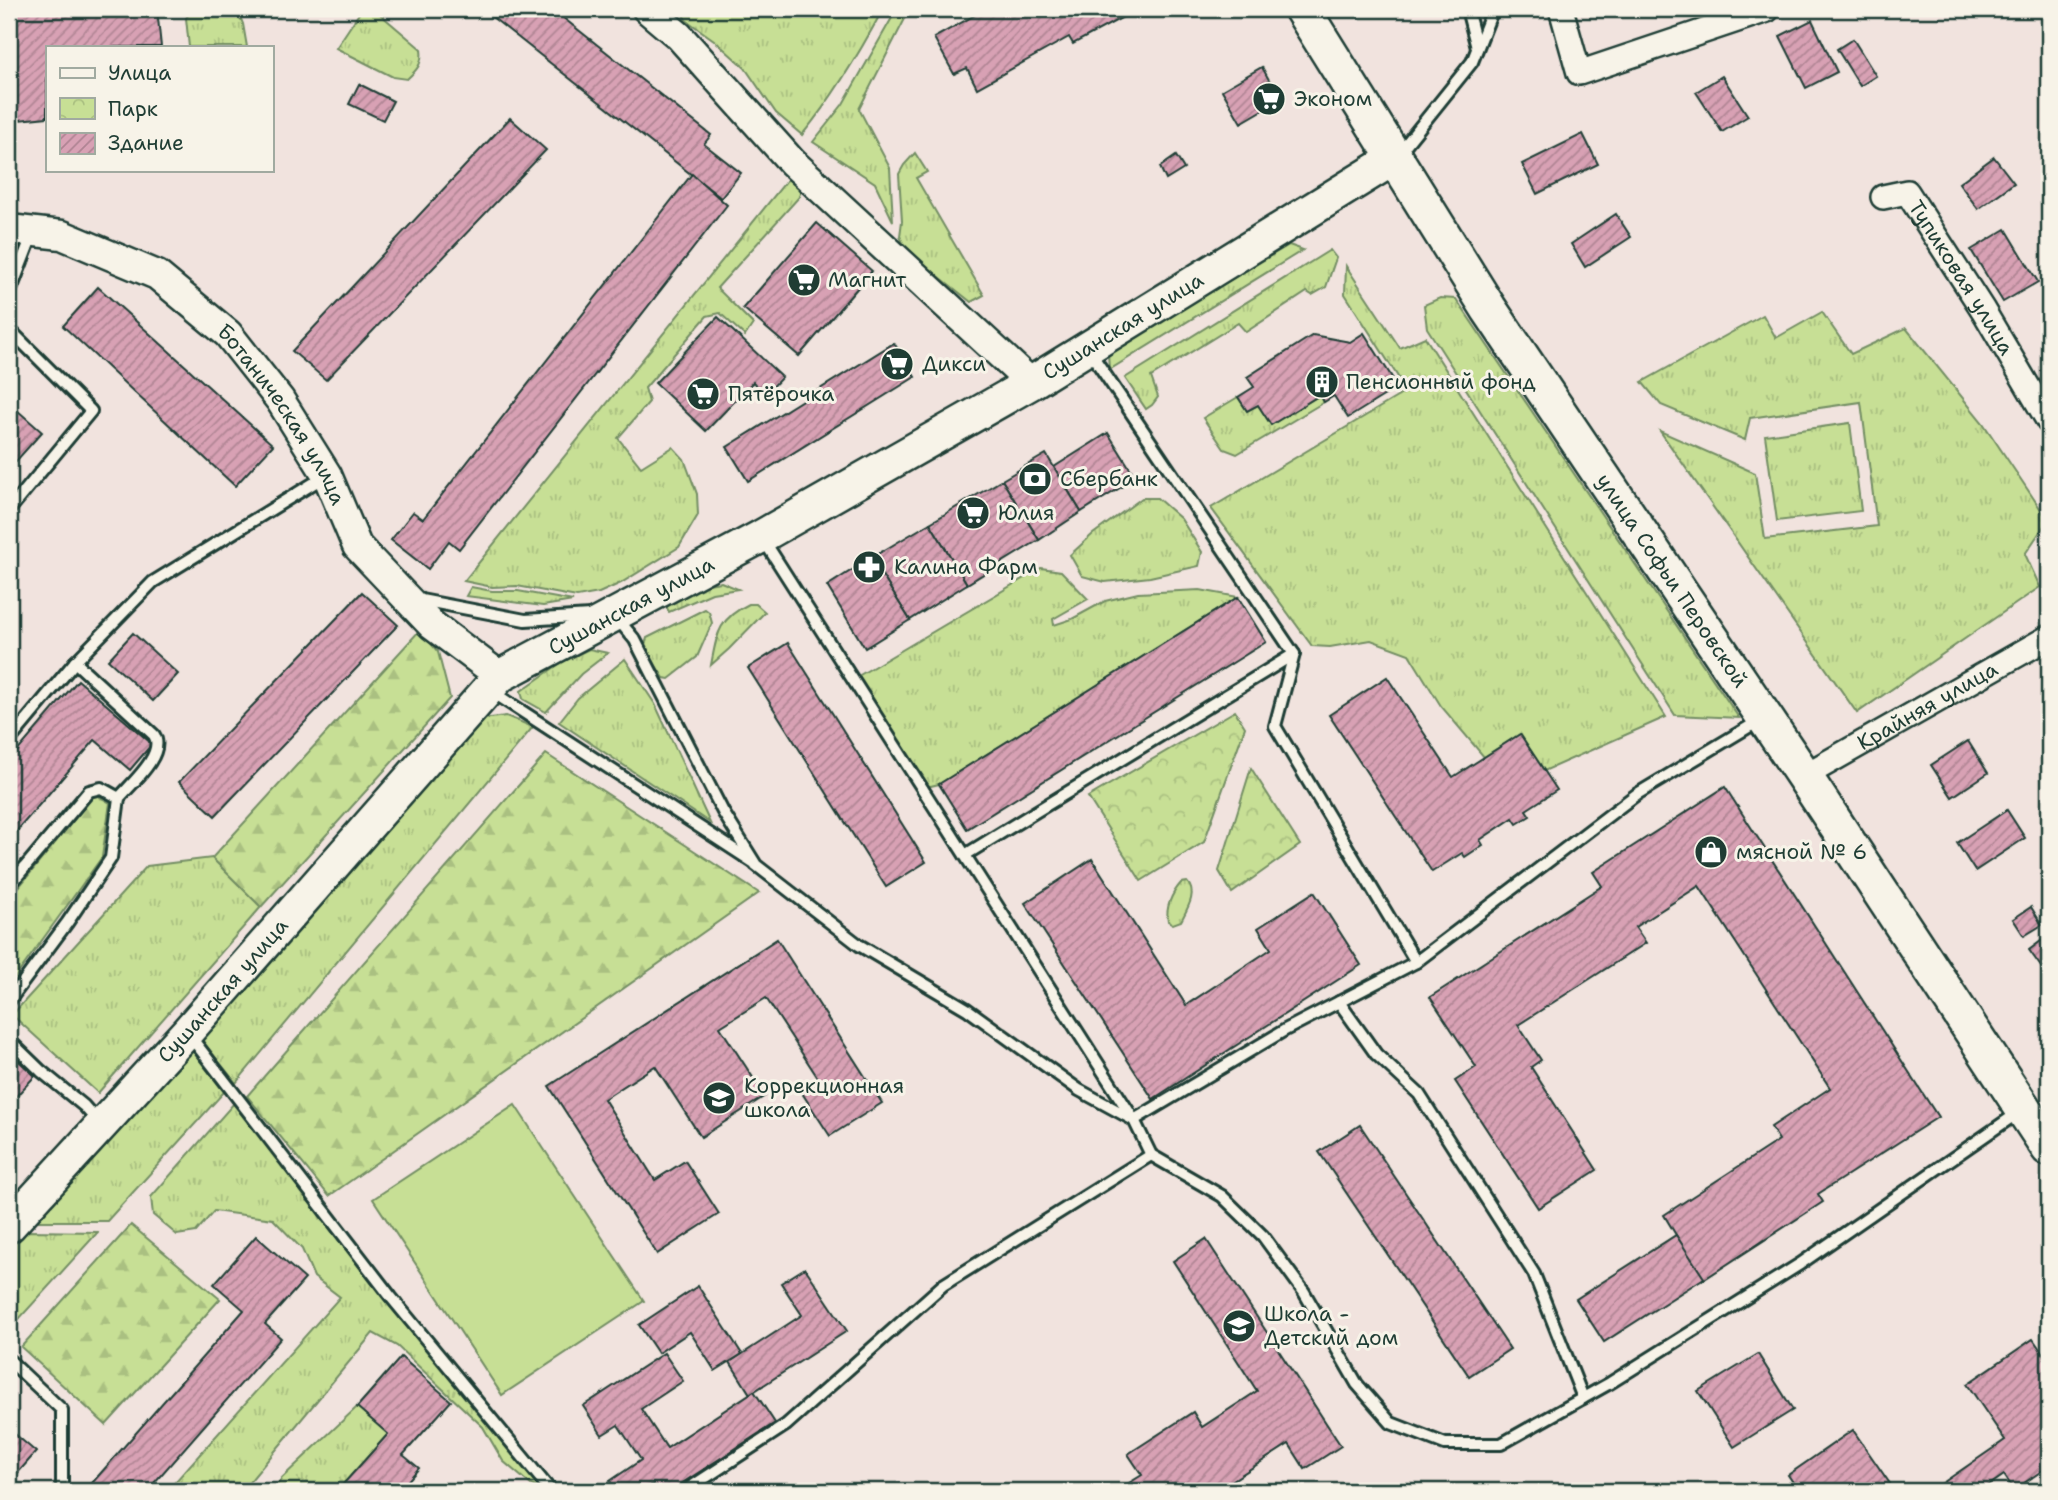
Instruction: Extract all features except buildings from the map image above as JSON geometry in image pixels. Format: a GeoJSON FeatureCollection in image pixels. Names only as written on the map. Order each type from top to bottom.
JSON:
{"type":"FeatureCollection","features":[{"type":"Feature","properties":{"kind":"main road","name":"улица Софьи Перовской"},"geometry":{"type":"LineString","coordinates":[[1302,9],[1489,309],[1804,776],[2049,1148]]}},
{"type":"Feature","properties":{"kind":"main road","name":"Сушанская улица"},"geometry":{"type":"LineString","coordinates":[[9,1226],[187,1032],[494,683],[614,614],[762,536],[1031,383],[1395,158]]}},
{"type":"Feature","properties":{"kind":"street"},"geometry":{"type":"LineString","coordinates":[[647,9],[679,36],[792,162],[1031,383]]}},
{"type":"Feature","properties":{"kind":"street"},"geometry":{"type":"LineString","coordinates":[[1561,9],[1580,73],[1767,10]]}},
{"type":"Feature","properties":{"kind":"street","name":"Тупиковая улица"},"geometry":{"type":"LineString","coordinates":[[1883,197],[1907,191],[1983,310],[2049,422]]}},
{"type":"Feature","properties":{"kind":"street","name":"Ботаническая улица"},"geometry":{"type":"LineString","coordinates":[[21,230],[62,235],[156,275],[228,334],[279,400],[327,475],[357,545],[432,625],[494,683]]}},
{"type":"Feature","properties":{"kind":"street","name":"Крайняя улица"},"geometry":{"type":"LineString","coordinates":[[1804,776],[2049,637]]}},
{"type":"Feature","properties":{"kind":"lane"},"geometry":{"type":"LineString","coordinates":[[1467,9],[1477,48]]}},
{"type":"Feature","properties":{"kind":"lane"},"geometry":{"type":"LineString","coordinates":[[1395,158],[1472,62],[1493,9]]}},
{"type":"Feature","properties":{"kind":"lane"},"geometry":{"type":"LineString","coordinates":[[9,295],[21,230]]}},
{"type":"Feature","properties":{"kind":"lane"},"geometry":{"type":"LineString","coordinates":[[9,329],[91,411],[9,508]]}},
{"type":"Feature","properties":{"kind":"lane"},"geometry":{"type":"LineString","coordinates":[[1088,349],[1294,654],[1275,726],[1416,962]]}},
{"type":"Feature","properties":{"kind":"lane"},"geometry":{"type":"LineString","coordinates":[[9,741],[75,662],[153,582],[327,475]]}},
{"type":"Feature","properties":{"kind":"lane"},"geometry":{"type":"LineString","coordinates":[[762,536],[1134,1120],[1151,1154],[1222,1196],[1263,1236],[1304,1292],[1357,1384],[1391,1423],[1446,1444],[1501,1444],[1583,1398],[1800,1264],[2023,1109]]}},
{"type":"Feature","properties":{"kind":"lane"},"geometry":{"type":"LineString","coordinates":[[406,597],[525,620],[614,614],[635,640],[723,812],[756,865]]}},
{"type":"Feature","properties":{"kind":"lane"},"geometry":{"type":"LineString","coordinates":[[965,855],[1294,654]]}},
{"type":"Feature","properties":{"kind":"lane"},"geometry":{"type":"LineString","coordinates":[[9,1001],[111,858],[119,798],[156,754],[158,740],[75,662]]}},
{"type":"Feature","properties":{"kind":"lane"},"geometry":{"type":"LineString","coordinates":[[494,683],[756,865],[859,945],[967,1009],[1079,1090],[1134,1120]]}},
{"type":"Feature","properties":{"kind":"lane"},"geometry":{"type":"LineString","coordinates":[[1134,1120],[1285,1030],[1416,962],[1637,793],[1765,718]]}},
{"type":"Feature","properties":{"kind":"lane"},"geometry":{"type":"LineString","coordinates":[[9,886],[89,791],[101,788],[119,798]]}},
{"type":"Feature","properties":{"kind":"lane"},"geometry":{"type":"LineString","coordinates":[[1339,1002],[1376,1054],[1419,1094],[1527,1262],[1583,1398]]}},
{"type":"Feature","properties":{"kind":"lane"},"geometry":{"type":"LineString","coordinates":[[187,1032],[391,1297],[551,1491]]}},
{"type":"Feature","properties":{"kind":"lane"},"geometry":{"type":"LineString","coordinates":[[9,1040],[101,1125]]}},
{"type":"Feature","properties":{"kind":"lane"},"geometry":{"type":"LineString","coordinates":[[685,1491],[786,1426],[943,1285],[1151,1154]]}},
{"type":"Feature","properties":{"kind":"lane"},"geometry":{"type":"LineString","coordinates":[[9,1360],[62,1410],[61,1491]]}},
{"type":"Feature","properties":{"kind":"green space"},"geometry":{"type":"Polygon","coordinates":[[[193,9],[237,9],[247,46],[189,46],[186,18],[193,9]]]}},
{"type":"Feature","properties":{"kind":"green space"},"geometry":{"type":"Polygon","coordinates":[[[362,9],[374,9],[421,49],[419,66],[407,79],[393,77],[336,48],[362,9]]]}},
{"type":"Feature","properties":{"kind":"green space"},"geometry":{"type":"Polygon","coordinates":[[[680,9],[883,9],[846,74],[802,135],[776,113],[745,68],[714,40],[686,20],[680,9]]]}},
{"type":"Feature","properties":{"kind":"green space"},"geometry":{"type":"Polygon","coordinates":[[[897,9],[910,9],[859,109],[890,168],[893,221],[875,183],[813,142],[843,104],[897,9]]]}},
{"type":"Feature","properties":{"kind":"green space"},"geometry":{"type":"Polygon","coordinates":[[[915,153],[927,172],[916,178],[984,295],[971,302],[906,250],[900,236],[902,221],[899,174],[915,153]]]}},
{"type":"Feature","properties":{"kind":"green space"},"geometry":{"type":"Polygon","coordinates":[[[791,175],[801,187],[799,197],[717,288],[753,324],[745,336],[720,313],[707,316],[645,388],[649,402],[618,438],[641,467],[673,447],[684,459],[697,494],[698,515],[679,547],[621,583],[599,593],[577,597],[517,586],[492,587],[464,581],[791,175]]]}},
{"type":"Feature","properties":{"kind":"green space"},"geometry":{"type":"Polygon","coordinates":[[[1289,245],[1303,250],[1109,370],[1108,352],[1289,245]]]}},
{"type":"Feature","properties":{"kind":"green space"},"geometry":{"type":"Polygon","coordinates":[[[1330,250],[1336,258],[1326,287],[1312,295],[1307,292],[1246,332],[1238,323],[1151,377],[1158,397],[1146,409],[1125,378],[1330,250]]]}},
{"type":"Feature","properties":{"kind":"green space"},"geometry":{"type":"Polygon","coordinates":[[[1346,266],[1400,348],[1425,337],[1666,717],[1544,771],[1520,734],[1484,757],[1441,706],[1409,654],[1371,640],[1330,647],[1312,646],[1211,508],[1407,391],[1345,294],[1346,266]]]}},
{"type":"Feature","properties":{"kind":"green space"},"geometry":{"type":"Polygon","coordinates":[[[1440,298],[1456,299],[1739,718],[1675,715],[1427,328],[1424,305],[1440,298]]]}},
{"type":"Feature","properties":{"kind":"green space"},"geometry":{"type":"Polygon","coordinates":[[[1822,312],[1851,354],[1906,328],[1983,423],[2048,520],[2025,554],[2040,587],[1857,713],[1660,431],[1755,473],[1765,539],[1877,526],[1861,402],[1750,418],[1745,440],[1661,405],[1642,382],[1763,315],[1776,338],[1822,312]]]}},
{"type":"Feature","properties":{"kind":"green space"},"geometry":{"type":"Polygon","coordinates":[[[1320,395],[1324,402],[1237,454],[1224,449],[1203,418],[1238,397],[1247,411],[1258,405],[1271,425],[1320,395]]]}},
{"type":"Feature","properties":{"kind":"green space"},"geometry":{"type":"Polygon","coordinates":[[[1850,423],[1861,511],[1777,521],[1765,435],[1850,423]]]}},
{"type":"Feature","properties":{"kind":"green space"},"geometry":{"type":"Polygon","coordinates":[[[1142,498],[1157,498],[1181,519],[1202,552],[1199,566],[1150,577],[1105,582],[1082,576],[1070,555],[1093,534],[1142,498]]]}},
{"type":"Feature","properties":{"kind":"green space"},"geometry":{"type":"Polygon","coordinates":[[[1041,568],[1061,571],[1088,599],[1053,619],[1054,625],[1072,619],[1105,601],[1138,593],[1200,590],[1238,597],[939,784],[922,788],[853,679],[1041,568]]]}},
{"type":"Feature","properties":{"kind":"green space"},"geometry":{"type":"Polygon","coordinates":[[[721,582],[738,589],[712,593],[669,612],[666,606],[695,586],[721,582]]]}},
{"type":"Feature","properties":{"kind":"green space"},"geometry":{"type":"Polygon","coordinates":[[[471,587],[492,591],[518,591],[573,601],[543,606],[466,596],[471,587]]]}},
{"type":"Feature","properties":{"kind":"green space"},"geometry":{"type":"Polygon","coordinates":[[[749,604],[756,604],[765,612],[711,665],[721,628],[731,615],[749,604]]]}},
{"type":"Feature","properties":{"kind":"green space"},"geometry":{"type":"Polygon","coordinates":[[[705,609],[709,612],[712,623],[697,657],[669,679],[664,678],[644,648],[647,638],[705,609]]]}},
{"type":"Feature","properties":{"kind":"green space"},"geometry":{"type":"Polygon","coordinates":[[[420,630],[438,652],[450,698],[261,907],[212,858],[420,630]]]}},
{"type":"Feature","properties":{"kind":"green space"},"geometry":{"type":"Polygon","coordinates":[[[589,649],[608,653],[581,674],[546,712],[523,699],[521,691],[562,662],[589,649]]]}},
{"type":"Feature","properties":{"kind":"green space"},"geometry":{"type":"Polygon","coordinates":[[[625,659],[655,704],[710,823],[559,722],[578,698],[625,659]]]}},
{"type":"Feature","properties":{"kind":"green space"},"geometry":{"type":"Polygon","coordinates":[[[1235,711],[1245,727],[1204,842],[1141,881],[1088,797],[1235,711]]]}},
{"type":"Feature","properties":{"kind":"green space"},"geometry":{"type":"Polygon","coordinates":[[[506,716],[533,727],[236,1083],[199,1037],[475,720],[506,716]]]}},
{"type":"Feature","properties":{"kind":"green space"},"geometry":{"type":"Polygon","coordinates":[[[546,754],[759,893],[329,1196],[247,1096],[546,754]]]}},
{"type":"Feature","properties":{"kind":"green space"},"geometry":{"type":"Polygon","coordinates":[[[1251,768],[1300,845],[1232,893],[1219,871],[1251,768]]]}},
{"type":"Feature","properties":{"kind":"green space"},"geometry":{"type":"Polygon","coordinates":[[[95,794],[110,803],[102,857],[9,986],[9,899],[95,794]]]}},
{"type":"Feature","properties":{"kind":"green space"},"geometry":{"type":"Polygon","coordinates":[[[212,858],[261,907],[98,1093],[12,1015],[147,866],[212,858]]]}},
{"type":"Feature","properties":{"kind":"green space"},"geometry":{"type":"Polygon","coordinates":[[[1187,882],[1192,896],[1181,921],[1173,924],[1168,921],[1167,916],[1170,901],[1181,883],[1187,882]]]}},
{"type":"Feature","properties":{"kind":"green space"},"geometry":{"type":"Polygon","coordinates":[[[191,1049],[224,1092],[107,1221],[30,1221],[191,1049]]]}},
{"type":"Feature","properties":{"kind":"green space"},"geometry":{"type":"Polygon","coordinates":[[[234,1103],[382,1297],[545,1491],[531,1485],[503,1461],[483,1427],[397,1346],[373,1333],[242,1491],[167,1491],[340,1297],[314,1277],[302,1249],[273,1219],[214,1211],[196,1232],[177,1235],[153,1215],[151,1197],[234,1103]]]}},
{"type":"Feature","properties":{"kind":"green space"},"geometry":{"type":"Polygon","coordinates":[[[515,1105],[644,1301],[502,1395],[373,1199],[515,1105]]]}},
{"type":"Feature","properties":{"kind":"green space"},"geometry":{"type":"Polygon","coordinates":[[[131,1225],[220,1299],[106,1425],[21,1347],[131,1225]]]}},
{"type":"Feature","properties":{"kind":"green space"},"geometry":{"type":"Polygon","coordinates":[[[26,1231],[98,1232],[9,1330],[9,1249],[26,1231]]]}},
{"type":"Feature","properties":{"kind":"green space"},"geometry":{"type":"Polygon","coordinates":[[[357,1407],[388,1434],[337,1491],[273,1491],[282,1478],[357,1407]]]}},
{"type":"Feature","properties":{"kind":"place","name":"Эконом"},"geometry":{"type":"Point","coordinates":[1269,99]}},
{"type":"Feature","properties":{"kind":"place","name":"Магнит"},"geometry":{"type":"Point","coordinates":[804,280]}},
{"type":"Feature","properties":{"kind":"place","name":"Дикси"},"geometry":{"type":"Point","coordinates":[897,364]}},
{"type":"Feature","properties":{"kind":"place","name":"Пенсионный фонд"},"geometry":{"type":"Point","coordinates":[1322,382]}},
{"type":"Feature","properties":{"kind":"place","name":"Пятёрочка"},"geometry":{"type":"Point","coordinates":[703,394]}},
{"type":"Feature","properties":{"kind":"place","name":"Сбербанк"},"geometry":{"type":"Point","coordinates":[1035,479]}},
{"type":"Feature","properties":{"kind":"place","name":"Юлия"},"geometry":{"type":"Point","coordinates":[973,513]}},
{"type":"Feature","properties":{"kind":"place","name":"Калина Фарм"},"geometry":{"type":"Point","coordinates":[869,567]}},
{"type":"Feature","properties":{"kind":"place","name":"мясной № 6"},"geometry":{"type":"Point","coordinates":[1711,852]}},
{"type":"Feature","properties":{"kind":"place","name":"Коррекционная школа"},"geometry":{"type":"Point","coordinates":[719,1098]}},
{"type":"Feature","properties":{"kind":"place","name":"Школа - Детский дом"},"geometry":{"type":"Point","coordinates":[1239,1326]}}]}
